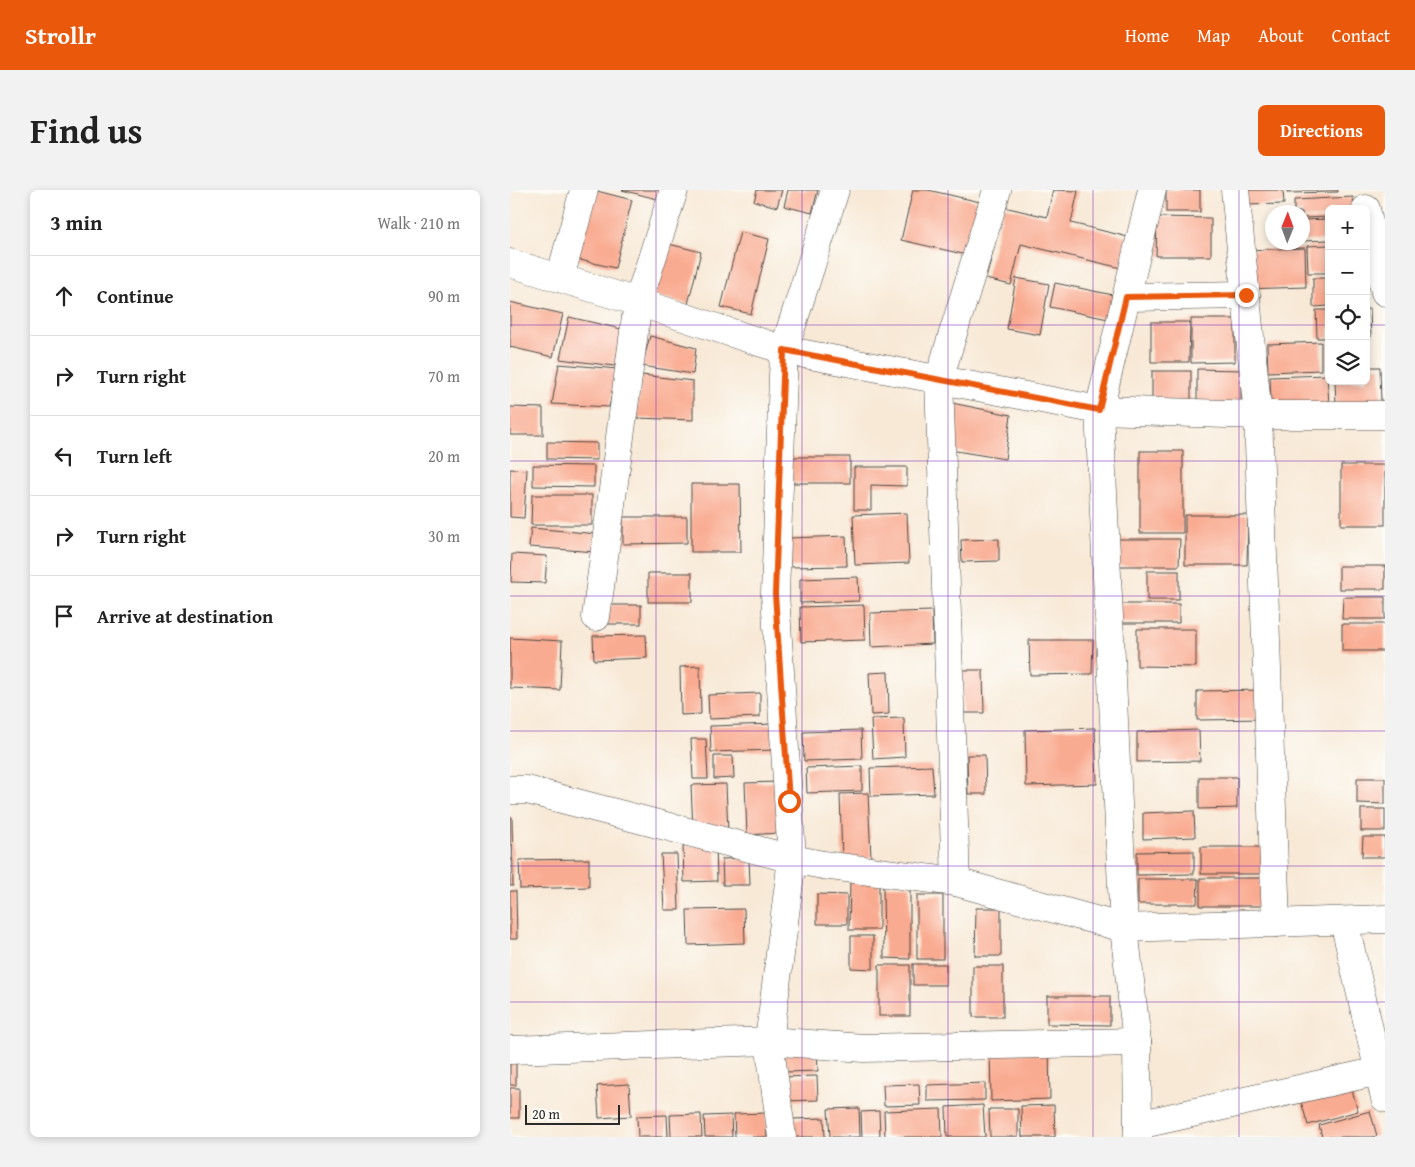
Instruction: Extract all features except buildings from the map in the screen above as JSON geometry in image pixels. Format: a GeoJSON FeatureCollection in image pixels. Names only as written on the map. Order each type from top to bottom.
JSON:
{"type":"FeatureCollection","features":[{"type":"Feature","properties":{"kind":"street"},"geometry":{"type":"LineString","coordinates":[[560,278],[584,190]]}},
{"type":"Feature","properties":{"kind":"street"},"geometry":{"type":"LineString","coordinates":[[596,617],[638,302],[674,190]]}},
{"type":"Feature","properties":{"kind":"street"},"geometry":{"type":"LineString","coordinates":[[782,1137],[769,1041],[792,859],[775,594],[784,350],[835,190]]}},
{"type":"Feature","properties":{"kind":"street"},"geometry":{"type":"LineString","coordinates":[[956,882],[939,379],[997,190]]}},
{"type":"Feature","properties":{"kind":"street"},"geometry":{"type":"LineString","coordinates":[[1152,190],[1099,410],[1124,928],[1137,1042],[1138,1131],[1379,1071]]}},
{"type":"Feature","properties":{"kind":"street"},"geometry":{"type":"LineString","coordinates":[[1235,190],[1258,415],[1276,923]]}},
{"type":"Feature","properties":{"kind":"street"},"geometry":{"type":"LineString","coordinates":[[1362,190],[1365,205]]}},
{"type":"Feature","properties":{"kind":"street"},"geometry":{"type":"LineString","coordinates":[[1370,226],[1385,292]]}},
{"type":"Feature","properties":{"kind":"street"},"geometry":{"type":"LineString","coordinates":[[510,263],[638,302],[784,350],[1099,410],[1258,415],[1385,415]]}},
{"type":"Feature","properties":{"kind":"street"},"geometry":{"type":"LineString","coordinates":[[1126,297],[1246,295]]}},
{"type":"Feature","properties":{"kind":"street"},"geometry":{"type":"LineString","coordinates":[[510,790],[526,790],[792,859],[823,865],[956,882],[1124,928],[1385,919]]}},
{"type":"Feature","properties":{"kind":"street"},"geometry":{"type":"LineString","coordinates":[[1344,921],[1385,1098]]}},
{"type":"Feature","properties":{"kind":"street"},"geometry":{"type":"LineString","coordinates":[[510,1050],[769,1041],[864,1048],[1137,1042]]}},
{"type":"Feature","properties":{"kind":"route"},"geometry":{"type":"LineString","coordinates":[[789,801],[775,594],[784,350],[1099,410],[1126,297],[1246,295]]}}]}
